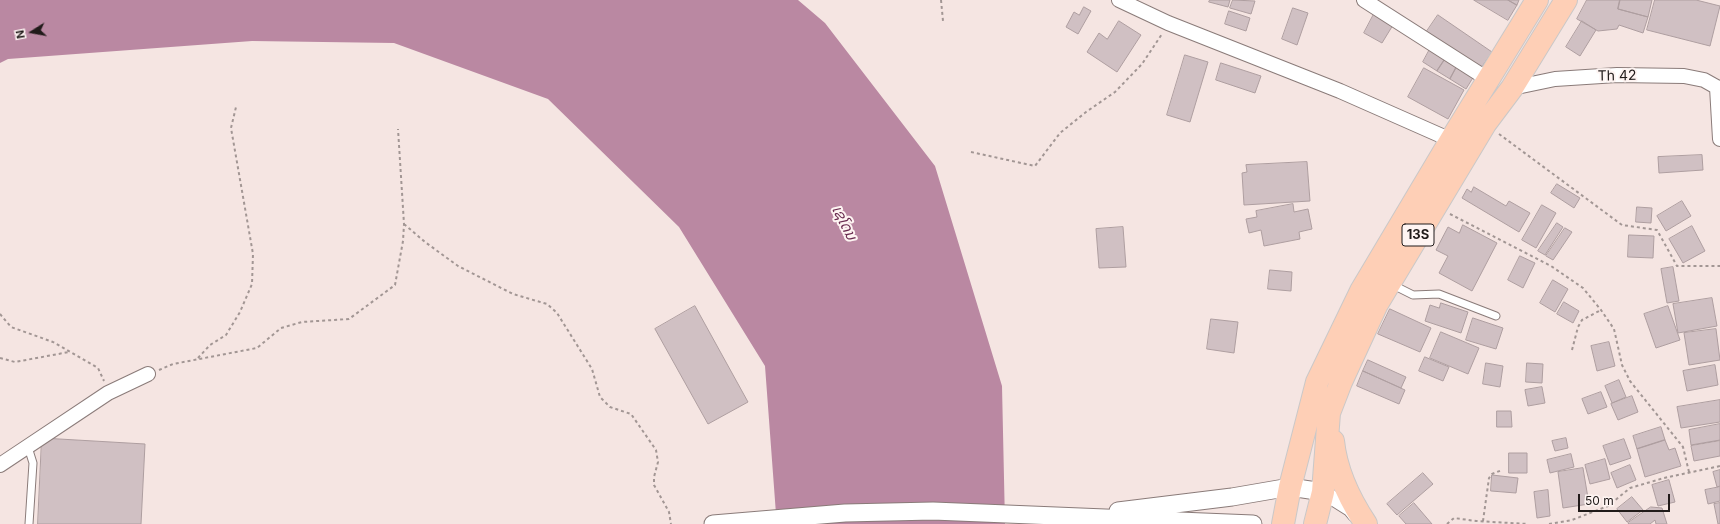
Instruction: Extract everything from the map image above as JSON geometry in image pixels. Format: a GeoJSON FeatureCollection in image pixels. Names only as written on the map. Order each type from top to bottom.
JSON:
{"type":"FeatureCollection","features":[{"type":"Feature","properties":{"kind":"highway","name":"13S"},"geometry":{"type":"LineString","coordinates":[[1283,524],[1290,487],[1317,382],[1362,291],[1451,140],[1537,0]]}},
{"type":"Feature","properties":{"kind":"highway","name":"13S"},"geometry":{"type":"LineString","coordinates":[[1315,524],[1323,492],[1329,413],[1378,304],[1485,124],[1512,88],[1566,0]]}},
{"type":"Feature","properties":{"kind":"highway"},"geometry":{"type":"LineString","coordinates":[[1329,413],[1334,447],[1343,480],[1357,511],[1366,524]]}},
{"type":"Feature","properties":{"kind":"street"},"geometry":{"type":"LineString","coordinates":[[1119,0],[1168,23],[1340,91],[1451,140],[1469,152]]}},
{"type":"Feature","properties":{"kind":"street"},"geometry":{"type":"LineString","coordinates":[[1364,0],[1489,80]]}},
{"type":"Feature","properties":{"kind":"street","name":"Th 42"},"geometry":{"type":"LineString","coordinates":[[1512,88],[1555,79],[1617,75],[1684,76],[1704,80],[1719,88]]}},
{"type":"Feature","properties":{"kind":"street"},"geometry":{"type":"LineString","coordinates":[[1719,88],[1720,139]]}},
{"type":"Feature","properties":{"kind":"street"},"geometry":{"type":"LineString","coordinates":[[0,465],[108,393],[148,374]]}},
{"type":"Feature","properties":{"kind":"street"},"geometry":{"type":"LineString","coordinates":[[1066,517],[1232,497],[1290,487],[1323,492],[1350,509],[1363,524]]}},
{"type":"Feature","properties":{"kind":"street"},"geometry":{"type":"LineString","coordinates":[[713,524],[845,513],[933,511],[1253,524]]}},
{"type":"Feature","properties":{"kind":"lane"},"geometry":{"type":"LineString","coordinates":[[1390,284],[1413,295],[1439,294],[1496,316]]}},
{"type":"Feature","properties":{"kind":"lane"},"geometry":{"type":"LineString","coordinates":[[28,447],[33,463],[29,524]]}},
{"type":"Feature","properties":{"kind":"path"},"geometry":{"type":"LineString","coordinates":[[941,0],[943,21]]}},
{"type":"Feature","properties":{"kind":"path"},"geometry":{"type":"LineString","coordinates":[[971,152],[1035,166],[1060,133],[1086,112],[1115,92],[1142,64],[1158,42],[1168,23]]}},
{"type":"Feature","properties":{"kind":"path"},"geometry":{"type":"LineString","coordinates":[[197,359],[210,345],[226,335],[240,312],[252,284],[253,254],[231,128],[236,107]]}},
{"type":"Feature","properties":{"kind":"path"},"geometry":{"type":"LineString","coordinates":[[1485,124],[1622,225],[1657,230],[1677,266],[1720,266]]}},
{"type":"Feature","properties":{"kind":"path"},"geometry":{"type":"LineString","coordinates":[[148,374],[173,364],[257,348],[281,328],[302,322],[350,319],[395,285],[403,241],[404,224],[398,129]]}},
{"type":"Feature","properties":{"kind":"path"},"geometry":{"type":"LineString","coordinates":[[1435,206],[1551,266],[1583,288],[1614,329],[1622,365],[1630,381],[1683,447],[1689,472]]}},
{"type":"Feature","properties":{"kind":"path"},"geometry":{"type":"LineString","coordinates":[[404,224],[424,242],[458,266],[513,294],[546,304],[558,312],[592,369],[600,398],[610,407],[630,414],[656,450],[658,462],[654,477],[654,485],[669,512],[671,524]]}},
{"type":"Feature","properties":{"kind":"path"},"geometry":{"type":"LineString","coordinates":[[1572,350],[1578,327],[1582,320],[1601,310]]}},
{"type":"Feature","properties":{"kind":"path"},"geometry":{"type":"LineString","coordinates":[[0,314],[11,327],[53,342],[98,368],[108,393]]}},
{"type":"Feature","properties":{"kind":"path"},"geometry":{"type":"LineString","coordinates":[[0,358],[15,362],[70,352]]}},
{"type":"Feature","properties":{"kind":"path"},"geometry":{"type":"LineString","coordinates":[[1548,524],[1572,520],[1608,506],[1630,488],[1664,478],[1720,466]]}},
{"type":"Feature","properties":{"kind":"path"},"geometry":{"type":"LineString","coordinates":[[1483,521],[1489,478],[1492,474],[1502,470]]}},
{"type":"Feature","properties":{"kind":"path"},"geometry":{"type":"LineString","coordinates":[[1447,524],[1454,518],[1528,524]]}},
{"type":"Feature","properties":{"kind":"water","name":"ເຊໂດນ"},"geometry":{"type":"Polygon","coordinates":[[[0,0],[798,0],[825,23],[935,166],[1002,386],[1005,524],[772,524],[776,514],[765,366],[679,227],[548,99],[394,43],[252,41],[8,59],[0,63],[0,0]]]}},
{"type":"Feature","properties":{"kind":"building"},"geometry":{"type":"Polygon","coordinates":[[[1210,0],[1230,0],[1228,7],[1209,2],[1210,0]]]}},
{"type":"Feature","properties":{"kind":"building"},"geometry":{"type":"Polygon","coordinates":[[[1233,0],[1255,1],[1251,14],[1230,8],[1233,0]]]}},
{"type":"Feature","properties":{"kind":"building"},"geometry":{"type":"Polygon","coordinates":[[[1474,0],[1508,0],[1517,5],[1508,20],[1474,0]]]}},
{"type":"Feature","properties":{"kind":"building"},"geometry":{"type":"Polygon","coordinates":[[[1508,0],[1519,0],[1517,5],[1508,0]]]}},
{"type":"Feature","properties":{"kind":"building"},"geometry":{"type":"Polygon","coordinates":[[[1587,0],[1620,0],[1618,9],[1648,17],[1643,33],[1619,25],[1617,29],[1598,31],[1577,19],[1587,0]]]}},
{"type":"Feature","properties":{"kind":"building"},"geometry":{"type":"Polygon","coordinates":[[[1620,0],[1652,0],[1648,17],[1618,9],[1620,0]]]}},
{"type":"Feature","properties":{"kind":"building"},"geometry":{"type":"Polygon","coordinates":[[[1655,0],[1696,0],[1720,6],[1710,46],[1647,30],[1655,0]]]}},
{"type":"Feature","properties":{"kind":"building"},"geometry":{"type":"Polygon","coordinates":[[[1084,7],[1091,11],[1078,34],[1066,27],[1074,12],[1079,15],[1084,7]]]}},
{"type":"Feature","properties":{"kind":"building"},"geometry":{"type":"Polygon","coordinates":[[[1293,8],[1308,13],[1297,45],[1282,39],[1293,8]]]}},
{"type":"Feature","properties":{"kind":"building"},"geometry":{"type":"Polygon","coordinates":[[[1229,11],[1250,18],[1246,31],[1225,24],[1229,11]]]}},
{"type":"Feature","properties":{"kind":"building"},"geometry":{"type":"Polygon","coordinates":[[[1374,14],[1393,25],[1382,43],[1364,33],[1374,14]]]}},
{"type":"Feature","properties":{"kind":"building"},"geometry":{"type":"Polygon","coordinates":[[[1438,15],[1492,52],[1479,71],[1425,34],[1438,15]]]}},
{"type":"Feature","properties":{"kind":"building"},"geometry":{"type":"Polygon","coordinates":[[[1119,21],[1141,35],[1117,72],[1087,52],[1099,33],[1107,39],[1119,21]]]}},
{"type":"Feature","properties":{"kind":"building"},"geometry":{"type":"Polygon","coordinates":[[[1582,21],[1596,30],[1580,56],[1566,47],[1582,21]]]}},
{"type":"Feature","properties":{"kind":"building"},"geometry":{"type":"Polygon","coordinates":[[[1430,49],[1445,59],[1437,71],[1423,62],[1430,49]]]}},
{"type":"Feature","properties":{"kind":"building"},"geometry":{"type":"Polygon","coordinates":[[[1185,55],[1208,62],[1190,122],[1167,115],[1185,55]]]}},
{"type":"Feature","properties":{"kind":"building"},"geometry":{"type":"Polygon","coordinates":[[[1445,59],[1457,66],[1450,79],[1437,71],[1445,59]]]}},
{"type":"Feature","properties":{"kind":"building"},"geometry":{"type":"Polygon","coordinates":[[[1221,63],[1261,76],[1255,93],[1216,80],[1221,63]]]}},
{"type":"Feature","properties":{"kind":"building"},"geometry":{"type":"Polygon","coordinates":[[[1457,66],[1474,76],[1466,89],[1450,79],[1457,66]]]}},
{"type":"Feature","properties":{"kind":"building"},"geometry":{"type":"Polygon","coordinates":[[[1424,68],[1464,90],[1448,119],[1408,97],[1424,68]]]}},
{"type":"Feature","properties":{"kind":"building"},"geometry":{"type":"Polygon","coordinates":[[[1702,155],[1703,170],[1659,173],[1658,157],[1702,155]]]}},
{"type":"Feature","properties":{"kind":"building"},"geometry":{"type":"Polygon","coordinates":[[[1307,162],[1310,201],[1244,205],[1242,173],[1247,172],[1246,165],[1307,162]]]}},
{"type":"Feature","properties":{"kind":"building"},"geometry":{"type":"Polygon","coordinates":[[[1557,184],[1580,198],[1574,208],[1551,193],[1557,184]]]}},
{"type":"Feature","properties":{"kind":"building"},"geometry":{"type":"Polygon","coordinates":[[[1474,187],[1506,206],[1509,201],[1530,213],[1519,232],[1462,198],[1467,189],[1471,192],[1474,187]]]}},
{"type":"Feature","properties":{"kind":"building"},"geometry":{"type":"Polygon","coordinates":[[[1682,201],[1691,216],[1666,231],[1657,216],[1682,201]]]}},
{"type":"Feature","properties":{"kind":"building"},"geometry":{"type":"Polygon","coordinates":[[[1293,204],[1294,212],[1308,209],[1312,229],[1299,232],[1300,239],[1264,246],[1261,230],[1249,233],[1246,219],[1257,217],[1256,211],[1293,204]]]}},
{"type":"Feature","properties":{"kind":"building"},"geometry":{"type":"Polygon","coordinates":[[[1542,205],[1556,213],[1536,248],[1522,240],[1542,205]]]}},
{"type":"Feature","properties":{"kind":"building"},"geometry":{"type":"Polygon","coordinates":[[[1637,207],[1652,208],[1651,223],[1636,222],[1637,207]]]}},
{"type":"Feature","properties":{"kind":"building"},"geometry":{"type":"Polygon","coordinates":[[[1557,223],[1563,227],[1545,255],[1538,251],[1557,223]]]}},
{"type":"Feature","properties":{"kind":"building"},"geometry":{"type":"Polygon","coordinates":[[[1463,225],[1497,243],[1472,291],[1439,273],[1448,256],[1436,250],[1448,227],[1459,233],[1463,225]]]}},
{"type":"Feature","properties":{"kind":"building"},"geometry":{"type":"Polygon","coordinates":[[[1692,226],[1705,251],[1683,263],[1669,239],[1692,226]]]}},
{"type":"Feature","properties":{"kind":"building"},"geometry":{"type":"Polygon","coordinates":[[[1123,227],[1126,267],[1099,268],[1096,229],[1123,227]]]}},
{"type":"Feature","properties":{"kind":"building"},"geometry":{"type":"Polygon","coordinates":[[[1565,228],[1572,232],[1553,260],[1546,256],[1565,228]]]}},
{"type":"Feature","properties":{"kind":"building"},"geometry":{"type":"Polygon","coordinates":[[[1629,235],[1654,236],[1653,258],[1628,257],[1629,235]]]}},
{"type":"Feature","properties":{"kind":"building"},"geometry":{"type":"Polygon","coordinates":[[[1520,256],[1535,263],[1523,288],[1508,280],[1520,256]]]}},
{"type":"Feature","properties":{"kind":"building"},"geometry":{"type":"Polygon","coordinates":[[[1673,267],[1679,301],[1667,303],[1661,269],[1673,267]]]}},
{"type":"Feature","properties":{"kind":"building"},"geometry":{"type":"Polygon","coordinates":[[[1270,270],[1292,272],[1291,291],[1268,289],[1270,270]]]}},
{"type":"Feature","properties":{"kind":"building"},"geometry":{"type":"Polygon","coordinates":[[[1553,280],[1568,289],[1555,312],[1540,303],[1553,280]]]}},
{"type":"Feature","properties":{"kind":"building"},"geometry":{"type":"Polygon","coordinates":[[[1712,298],[1717,326],[1678,333],[1673,304],[1712,298]]]}},
{"type":"Feature","properties":{"kind":"building"},"geometry":{"type":"Polygon","coordinates":[[[1564,302],[1579,311],[1573,323],[1557,314],[1564,302]]]}},
{"type":"Feature","properties":{"kind":"building"},"geometry":{"type":"Polygon","coordinates":[[[1441,303],[1468,312],[1461,333],[1425,321],[1430,305],[1439,308],[1441,303]]]}},
{"type":"Feature","properties":{"kind":"building"},"geometry":{"type":"Polygon","coordinates":[[[695,306],[748,402],[708,424],[655,329],[695,306]]]}},
{"type":"Feature","properties":{"kind":"building"},"geometry":{"type":"Polygon","coordinates":[[[1668,306],[1680,340],[1656,348],[1644,314],[1668,306]]]}},
{"type":"Feature","properties":{"kind":"building"},"geometry":{"type":"Polygon","coordinates":[[[1390,309],[1431,328],[1420,352],[1378,334],[1390,309]]]}},
{"type":"Feature","properties":{"kind":"building"},"geometry":{"type":"Polygon","coordinates":[[[1473,318],[1503,328],[1496,349],[1466,340],[1473,318]]]}},
{"type":"Feature","properties":{"kind":"building"},"geometry":{"type":"Polygon","coordinates":[[[1211,319],[1238,322],[1234,353],[1207,349],[1211,319]]]}},
{"type":"Feature","properties":{"kind":"building"},"geometry":{"type":"Polygon","coordinates":[[[1716,329],[1720,360],[1689,365],[1684,333],[1716,329]]]}},
{"type":"Feature","properties":{"kind":"building"},"geometry":{"type":"Polygon","coordinates":[[[1441,332],[1479,348],[1468,374],[1430,358],[1441,332]]]}},
{"type":"Feature","properties":{"kind":"building"},"geometry":{"type":"Polygon","coordinates":[[[1609,342],[1615,366],[1597,371],[1591,346],[1609,342]]]}},
{"type":"Feature","properties":{"kind":"building"},"geometry":{"type":"Polygon","coordinates":[[[1425,357],[1449,367],[1443,381],[1419,371],[1425,357]]]}},
{"type":"Feature","properties":{"kind":"building"},"geometry":{"type":"Polygon","coordinates":[[[1368,360],[1406,377],[1401,388],[1363,371],[1368,360]]]}},
{"type":"Feature","properties":{"kind":"building"},"geometry":{"type":"Polygon","coordinates":[[[1486,363],[1503,366],[1500,387],[1483,384],[1486,363]]]}},
{"type":"Feature","properties":{"kind":"building"},"geometry":{"type":"Polygon","coordinates":[[[1527,363],[1543,364],[1542,383],[1526,382],[1527,363]]]}},
{"type":"Feature","properties":{"kind":"building"},"geometry":{"type":"Polygon","coordinates":[[[1715,365],[1718,385],[1687,391],[1683,371],[1715,365]]]}},
{"type":"Feature","properties":{"kind":"building"},"geometry":{"type":"Polygon","coordinates":[[[1363,371],[1405,390],[1399,404],[1357,386],[1363,371]]]}},
{"type":"Feature","properties":{"kind":"building"},"geometry":{"type":"Polygon","coordinates":[[[1619,380],[1626,397],[1612,403],[1605,386],[1619,380]]]}},
{"type":"Feature","properties":{"kind":"building"},"geometry":{"type":"Polygon","coordinates":[[[1542,387],[1545,403],[1528,406],[1525,390],[1542,387]]]}},
{"type":"Feature","properties":{"kind":"building"},"geometry":{"type":"Polygon","coordinates":[[[1601,392],[1607,407],[1588,414],[1582,399],[1601,392]]]}},
{"type":"Feature","properties":{"kind":"building"},"geometry":{"type":"Polygon","coordinates":[[[1632,396],[1638,412],[1618,420],[1611,404],[1632,396]]]}},
{"type":"Feature","properties":{"kind":"building"},"geometry":{"type":"Polygon","coordinates":[[[1720,400],[1720,422],[1681,428],[1677,407],[1720,400]]]}},
{"type":"Feature","properties":{"kind":"building"},"geometry":{"type":"Polygon","coordinates":[[[1497,411],[1511,411],[1512,427],[1497,427],[1497,411]]]}},
{"type":"Feature","properties":{"kind":"building"},"geometry":{"type":"Polygon","coordinates":[[[1720,424],[1720,440],[1691,445],[1689,430],[1720,424]]]}},
{"type":"Feature","properties":{"kind":"building"},"geometry":{"type":"Polygon","coordinates":[[[1661,427],[1665,440],[1637,449],[1633,436],[1661,427]]]}},
{"type":"Feature","properties":{"kind":"building"},"geometry":{"type":"Polygon","coordinates":[[[42,438],[145,444],[141,524],[38,524],[42,438]]]}},
{"type":"Feature","properties":{"kind":"building"},"geometry":{"type":"Polygon","coordinates":[[[1566,438],[1568,448],[1555,451],[1552,441],[1566,438]]]}},
{"type":"Feature","properties":{"kind":"building"},"geometry":{"type":"Polygon","coordinates":[[[1624,439],[1631,458],[1610,465],[1603,446],[1624,439]]]}},
{"type":"Feature","properties":{"kind":"building"},"geometry":{"type":"Polygon","coordinates":[[[1665,440],[1669,450],[1675,448],[1681,466],[1645,477],[1637,449],[1665,440]]]}},
{"type":"Feature","properties":{"kind":"building"},"geometry":{"type":"Polygon","coordinates":[[[1720,441],[1720,456],[1694,461],[1691,446],[1720,441]]]}},
{"type":"Feature","properties":{"kind":"building"},"geometry":{"type":"Polygon","coordinates":[[[1509,453],[1527,453],[1527,473],[1509,473],[1509,453]]]}},
{"type":"Feature","properties":{"kind":"building"},"geometry":{"type":"Polygon","coordinates":[[[1571,454],[1574,467],[1550,473],[1547,460],[1571,454]]]}},
{"type":"Feature","properties":{"kind":"building"},"geometry":{"type":"Polygon","coordinates":[[[1605,459],[1610,479],[1590,484],[1585,465],[1605,459]]]}},
{"type":"Feature","properties":{"kind":"building"},"geometry":{"type":"Polygon","coordinates":[[[1630,465],[1636,480],[1617,488],[1611,473],[1630,465]]]}},
{"type":"Feature","properties":{"kind":"building"},"geometry":{"type":"Polygon","coordinates":[[[1583,468],[1589,504],[1563,508],[1558,472],[1583,468]]]}},
{"type":"Feature","properties":{"kind":"building"},"geometry":{"type":"Polygon","coordinates":[[[1720,470],[1720,486],[1717,487],[1713,472],[1720,470]]]}},
{"type":"Feature","properties":{"kind":"building"},"geometry":{"type":"Polygon","coordinates":[[[1423,473],[1433,484],[1397,515],[1387,504],[1423,473]]]}},
{"type":"Feature","properties":{"kind":"building"},"geometry":{"type":"Polygon","coordinates":[[[1492,475],[1518,478],[1516,493],[1491,491],[1492,475]]]}},
{"type":"Feature","properties":{"kind":"building"},"geometry":{"type":"Polygon","coordinates":[[[1669,480],[1675,502],[1658,506],[1652,485],[1669,480]]]}},
{"type":"Feature","properties":{"kind":"building"},"geometry":{"type":"Polygon","coordinates":[[[1720,487],[1720,501],[1708,504],[1705,490],[1720,487]]]}},
{"type":"Feature","properties":{"kind":"building"},"geometry":{"type":"Polygon","coordinates":[[[1548,490],[1550,516],[1537,518],[1534,492],[1548,490]]]}},
{"type":"Feature","properties":{"kind":"building"},"geometry":{"type":"Polygon","coordinates":[[[1632,497],[1643,510],[1627,522],[1617,509],[1632,497]]]}},
{"type":"Feature","properties":{"kind":"building"},"geometry":{"type":"Polygon","coordinates":[[[1414,503],[1432,524],[1406,524],[1399,516],[1414,503]]]}},
{"type":"Feature","properties":{"kind":"building"},"geometry":{"type":"Polygon","coordinates":[[[1720,503],[1720,524],[1718,524],[1714,504],[1720,503]]]}},
{"type":"Feature","properties":{"kind":"building"},"geometry":{"type":"Polygon","coordinates":[[[1651,507],[1662,508],[1667,524],[1656,524],[1655,520],[1650,524],[1628,523],[1651,507]]]}}]}
